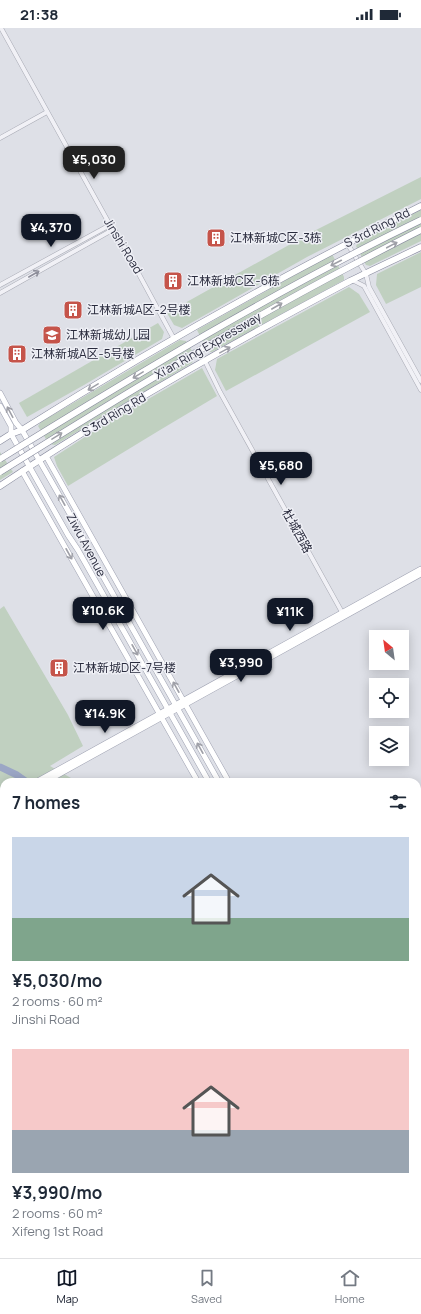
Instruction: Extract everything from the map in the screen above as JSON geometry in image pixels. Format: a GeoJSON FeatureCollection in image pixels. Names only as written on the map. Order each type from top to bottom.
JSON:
{"type":"FeatureCollection","features":[{"type":"Feature","properties":{"kind":"highway","name":"S 3rd Ring Rd"},"geometry":{"type":"LineString","coordinates":[[0,441],[11,434],[22,430],[174,339],[347,243],[421,206]]}},
{"type":"Feature","properties":{"kind":"highway","name":"Xi'an Ring Expressway"},"geometry":{"type":"LineString","coordinates":[[0,459],[141,372],[257,306],[317,273],[421,220]]}},
{"type":"Feature","properties":{"kind":"highway","name":"Xi'an Ring Expressway"},"geometry":{"type":"LineString","coordinates":[[0,472],[108,404],[221,338],[300,293],[421,230]]}},
{"type":"Feature","properties":{"kind":"highway","name":"S 3rd Ring Rd"},"geometry":{"type":"LineString","coordinates":[[0,486],[29,466],[111,415],[205,361],[352,280],[421,247]]}},
{"type":"Feature","properties":{"kind":"main road","name":"Ziwu Avenue"},"geometry":{"type":"LineString","coordinates":[[0,393],[79,530],[86,548],[217,778]]}},
{"type":"Feature","properties":{"kind":"main road","name":"Ziwu Avenue"},"geometry":{"type":"LineString","coordinates":[[0,406],[11,426],[11,434],[207,778]]}},
{"type":"Feature","properties":{"kind":"main road"},"geometry":{"type":"LineString","coordinates":[[46,456],[227,778]]}},
{"type":"Feature","properties":{"kind":"main road"},"geometry":{"type":"LineString","coordinates":[[22,471],[196,778]]}},
{"type":"Feature","properties":{"kind":"main road"},"geometry":{"type":"LineString","coordinates":[[343,615],[421,569]]}},
{"type":"Feature","properties":{"kind":"main road"},"geometry":{"type":"LineString","coordinates":[[47,778],[343,615],[421,574]]}},
{"type":"Feature","properties":{"kind":"street","name":"Jinshi Road"},"geometry":{"type":"LineString","coordinates":[[1,28],[174,339]]}},
{"type":"Feature","properties":{"kind":"street"},"geometry":{"type":"LineString","coordinates":[[0,138],[47,112]]}},
{"type":"Feature","properties":{"kind":"street"},"geometry":{"type":"LineString","coordinates":[[0,285],[110,225]]}},
{"type":"Feature","properties":{"kind":"street"},"geometry":{"type":"LineString","coordinates":[[0,293],[114,229]]}},
{"type":"Feature","properties":{"kind":"street"},"geometry":{"type":"LineString","coordinates":[[347,243],[366,274],[369,287],[421,381]]}},
{"type":"Feature","properties":{"kind":"street"},"geometry":{"type":"LineString","coordinates":[[352,280],[364,286],[421,390]]}},
{"type":"Feature","properties":{"kind":"street","name":"杜城西路"},"geometry":{"type":"LineString","coordinates":[[205,361],[220,392],[343,615]]}},
{"type":"Feature","properties":{"kind":"green space"},"geometry":{"type":"Polygon","coordinates":[[[421,177],[421,199],[307,257],[182,328],[174,325],[167,313],[314,231],[421,177]]]}},
{"type":"Feature","properties":{"kind":"green space"},"geometry":{"type":"Polygon","coordinates":[[[421,210],[421,241],[370,266],[366,265],[356,246],[360,240],[421,210]]]}},
{"type":"Feature","properties":{"kind":"green space"},"geometry":{"type":"Polygon","coordinates":[[[421,252],[421,287],[386,304],[376,285],[377,274],[421,252]]]}},
{"type":"Feature","properties":{"kind":"green space"},"geometry":{"type":"Polygon","coordinates":[[[332,254],[344,277],[344,280],[212,352],[208,352],[197,330],[332,254]]]}},
{"type":"Feature","properties":{"kind":"green space"},"geometry":{"type":"Polygon","coordinates":[[[349,287],[359,294],[370,312],[226,391],[215,370],[217,359],[349,287]]]}},
{"type":"Feature","properties":{"kind":"green space"},"geometry":{"type":"Polygon","coordinates":[[[158,323],[164,332],[162,339],[27,417],[19,403],[158,323]]]}},
{"type":"Feature","properties":{"kind":"green space"},"geometry":{"type":"Polygon","coordinates":[[[180,340],[186,341],[195,356],[192,363],[55,445],[49,444],[38,426],[41,422],[180,340]]]}},
{"type":"Feature","properties":{"kind":"green space"},"geometry":{"type":"Polygon","coordinates":[[[202,368],[217,396],[68,486],[57,466],[54,457],[105,424],[202,368]]]}},
{"type":"Feature","properties":{"kind":"green space"},"geometry":{"type":"Polygon","coordinates":[[[0,452],[13,472],[0,480],[0,452]]]}},
{"type":"Feature","properties":{"kind":"green space"},"geometry":{"type":"Polygon","coordinates":[[[4,606],[68,715],[83,746],[50,766],[71,778],[0,778],[0,609],[4,606]]]}},
{"type":"Feature","properties":{"kind":"waterway"},"geometry":{"type":"LineString","coordinates":[[0,767],[21,778]]}},
{"type":"Feature","properties":{"kind":"place","name":"江林新城C区-3栋"},"geometry":{"type":"Point","coordinates":[216,238]}},
{"type":"Feature","properties":{"kind":"place","name":"江林新城C区-6栋"},"geometry":{"type":"Point","coordinates":[173,281]}},
{"type":"Feature","properties":{"kind":"place","name":"江林新城A区-2号楼"},"geometry":{"type":"Point","coordinates":[73,310]}},
{"type":"Feature","properties":{"kind":"place","name":"江林新城幼儿园"},"geometry":{"type":"Point","coordinates":[52,335]}},
{"type":"Feature","properties":{"kind":"place","name":"江林新城A区-5号楼"},"geometry":{"type":"Point","coordinates":[17,354]}},
{"type":"Feature","properties":{"kind":"place","name":"江林新城D区-7号楼"},"geometry":{"type":"Point","coordinates":[59,668]}}]}
